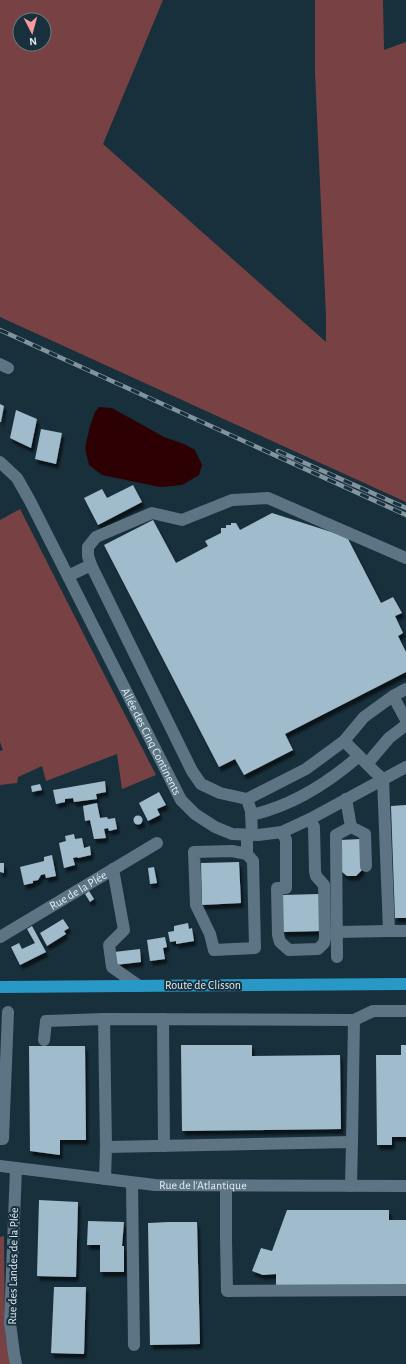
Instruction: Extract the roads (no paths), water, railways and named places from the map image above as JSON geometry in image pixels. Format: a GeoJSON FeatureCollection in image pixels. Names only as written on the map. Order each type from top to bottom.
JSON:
{"type":"FeatureCollection","features":[{"type":"Feature","properties":{"kind":"main road","name":"Route de Clisson"},"geometry":{"type":"LineString","coordinates":[[0,987],[406,984]]}},
{"type":"Feature","properties":{"kind":"street","name":"Allée des Cinq Continents"},"geometry":{"type":"LineString","coordinates":[[0,462],[17,478],[30,501],[181,800],[195,814],[215,827],[232,834],[250,835],[282,832],[310,819],[406,766]]}},
{"type":"Feature","properties":{"kind":"street"},"geometry":{"type":"LineString","coordinates":[[406,558],[268,498],[232,500],[182,520],[152,513],[96,537],[88,547],[88,556],[91,565],[192,771],[201,784],[220,793],[247,799],[306,769],[344,741],[364,717],[406,688]]}},
{"type":"Feature","properties":{"kind":"street"},"geometry":{"type":"LineString","coordinates":[[68,576],[91,565]]}},
{"type":"Feature","properties":{"kind":"street"},"geometry":{"type":"LineString","coordinates":[[393,696],[406,720]]}},
{"type":"Feature","properties":{"kind":"street"},"geometry":{"type":"LineString","coordinates":[[251,815],[268,811],[290,802],[320,786],[363,760],[406,725]]}},
{"type":"Feature","properties":{"kind":"street"},"geometry":{"type":"LineString","coordinates":[[344,741],[383,779],[389,931]]}},
{"type":"Feature","properties":{"kind":"street"},"geometry":{"type":"LineString","coordinates":[[247,799],[251,815],[247,854],[253,861],[255,948],[214,950],[210,934],[196,905],[194,852],[232,851],[247,854]]}},
{"type":"Feature","properties":{"kind":"street"},"geometry":{"type":"LineString","coordinates":[[346,799],[351,827]]}},
{"type":"Feature","properties":{"kind":"street"},"geometry":{"type":"LineString","coordinates":[[282,832],[286,840],[286,888],[277,888],[278,935],[280,942],[289,950],[318,948],[324,943],[325,938],[324,885],[316,876],[314,827],[310,819]]}},
{"type":"Feature","properties":{"kind":"street"},"geometry":{"type":"LineString","coordinates":[[351,827],[366,834],[366,866]]}},
{"type":"Feature","properties":{"kind":"street"},"geometry":{"type":"LineString","coordinates":[[337,957],[336,835],[351,827]]}},
{"type":"Feature","properties":{"kind":"street","name":"Rue de la Plée"},"geometry":{"type":"LineString","coordinates":[[0,937],[157,843]]}},
{"type":"Feature","properties":{"kind":"street"},"geometry":{"type":"LineString","coordinates":[[113,869],[124,930],[109,945],[112,967],[139,986]]}},
{"type":"Feature","properties":{"kind":"street"},"geometry":{"type":"LineString","coordinates":[[337,932],[406,931]]}},
{"type":"Feature","properties":{"kind":"street"},"geometry":{"type":"LineString","coordinates":[[44,1040],[46,1021],[104,1019],[354,1020],[373,1011],[406,1011]]}},
{"type":"Feature","properties":{"kind":"street"},"geometry":{"type":"LineString","coordinates":[[0,1139],[3,1139],[8,1012]]}},
{"type":"Feature","properties":{"kind":"street"},"geometry":{"type":"LineString","coordinates":[[104,1019],[105,1179]]}},
{"type":"Feature","properties":{"kind":"street"},"geometry":{"type":"LineString","coordinates":[[163,1019],[164,1146]]}},
{"type":"Feature","properties":{"kind":"street"},"geometry":{"type":"LineString","coordinates":[[351,1186],[354,1020]]}},
{"type":"Feature","properties":{"kind":"street"},"geometry":{"type":"LineString","coordinates":[[106,1147],[352,1142]]}},
{"type":"Feature","properties":{"kind":"street","name":"Rue de l'Atlantique"},"geometry":{"type":"LineString","coordinates":[[0,1166],[155,1185],[406,1186]]}},
{"type":"Feature","properties":{"kind":"street","name":"Rue des Landes de la Plée"},"geometry":{"type":"LineString","coordinates":[[16,1168],[10,1323],[16,1364]]}},
{"type":"Feature","properties":{"kind":"street"},"geometry":{"type":"LineString","coordinates":[[132,1183],[134,1345]]}},
{"type":"Feature","properties":{"kind":"street"},"geometry":{"type":"LineString","coordinates":[[226,1186],[227,1291],[406,1290]]}},
{"type":"Feature","properties":{"kind":"railway"},"geometry":{"type":"LineString","coordinates":[[0,330],[406,515]]}},
{"type":"Feature","properties":{"kind":"railway"},"geometry":{"type":"LineString","coordinates":[[278,451],[406,508]]}}]}
